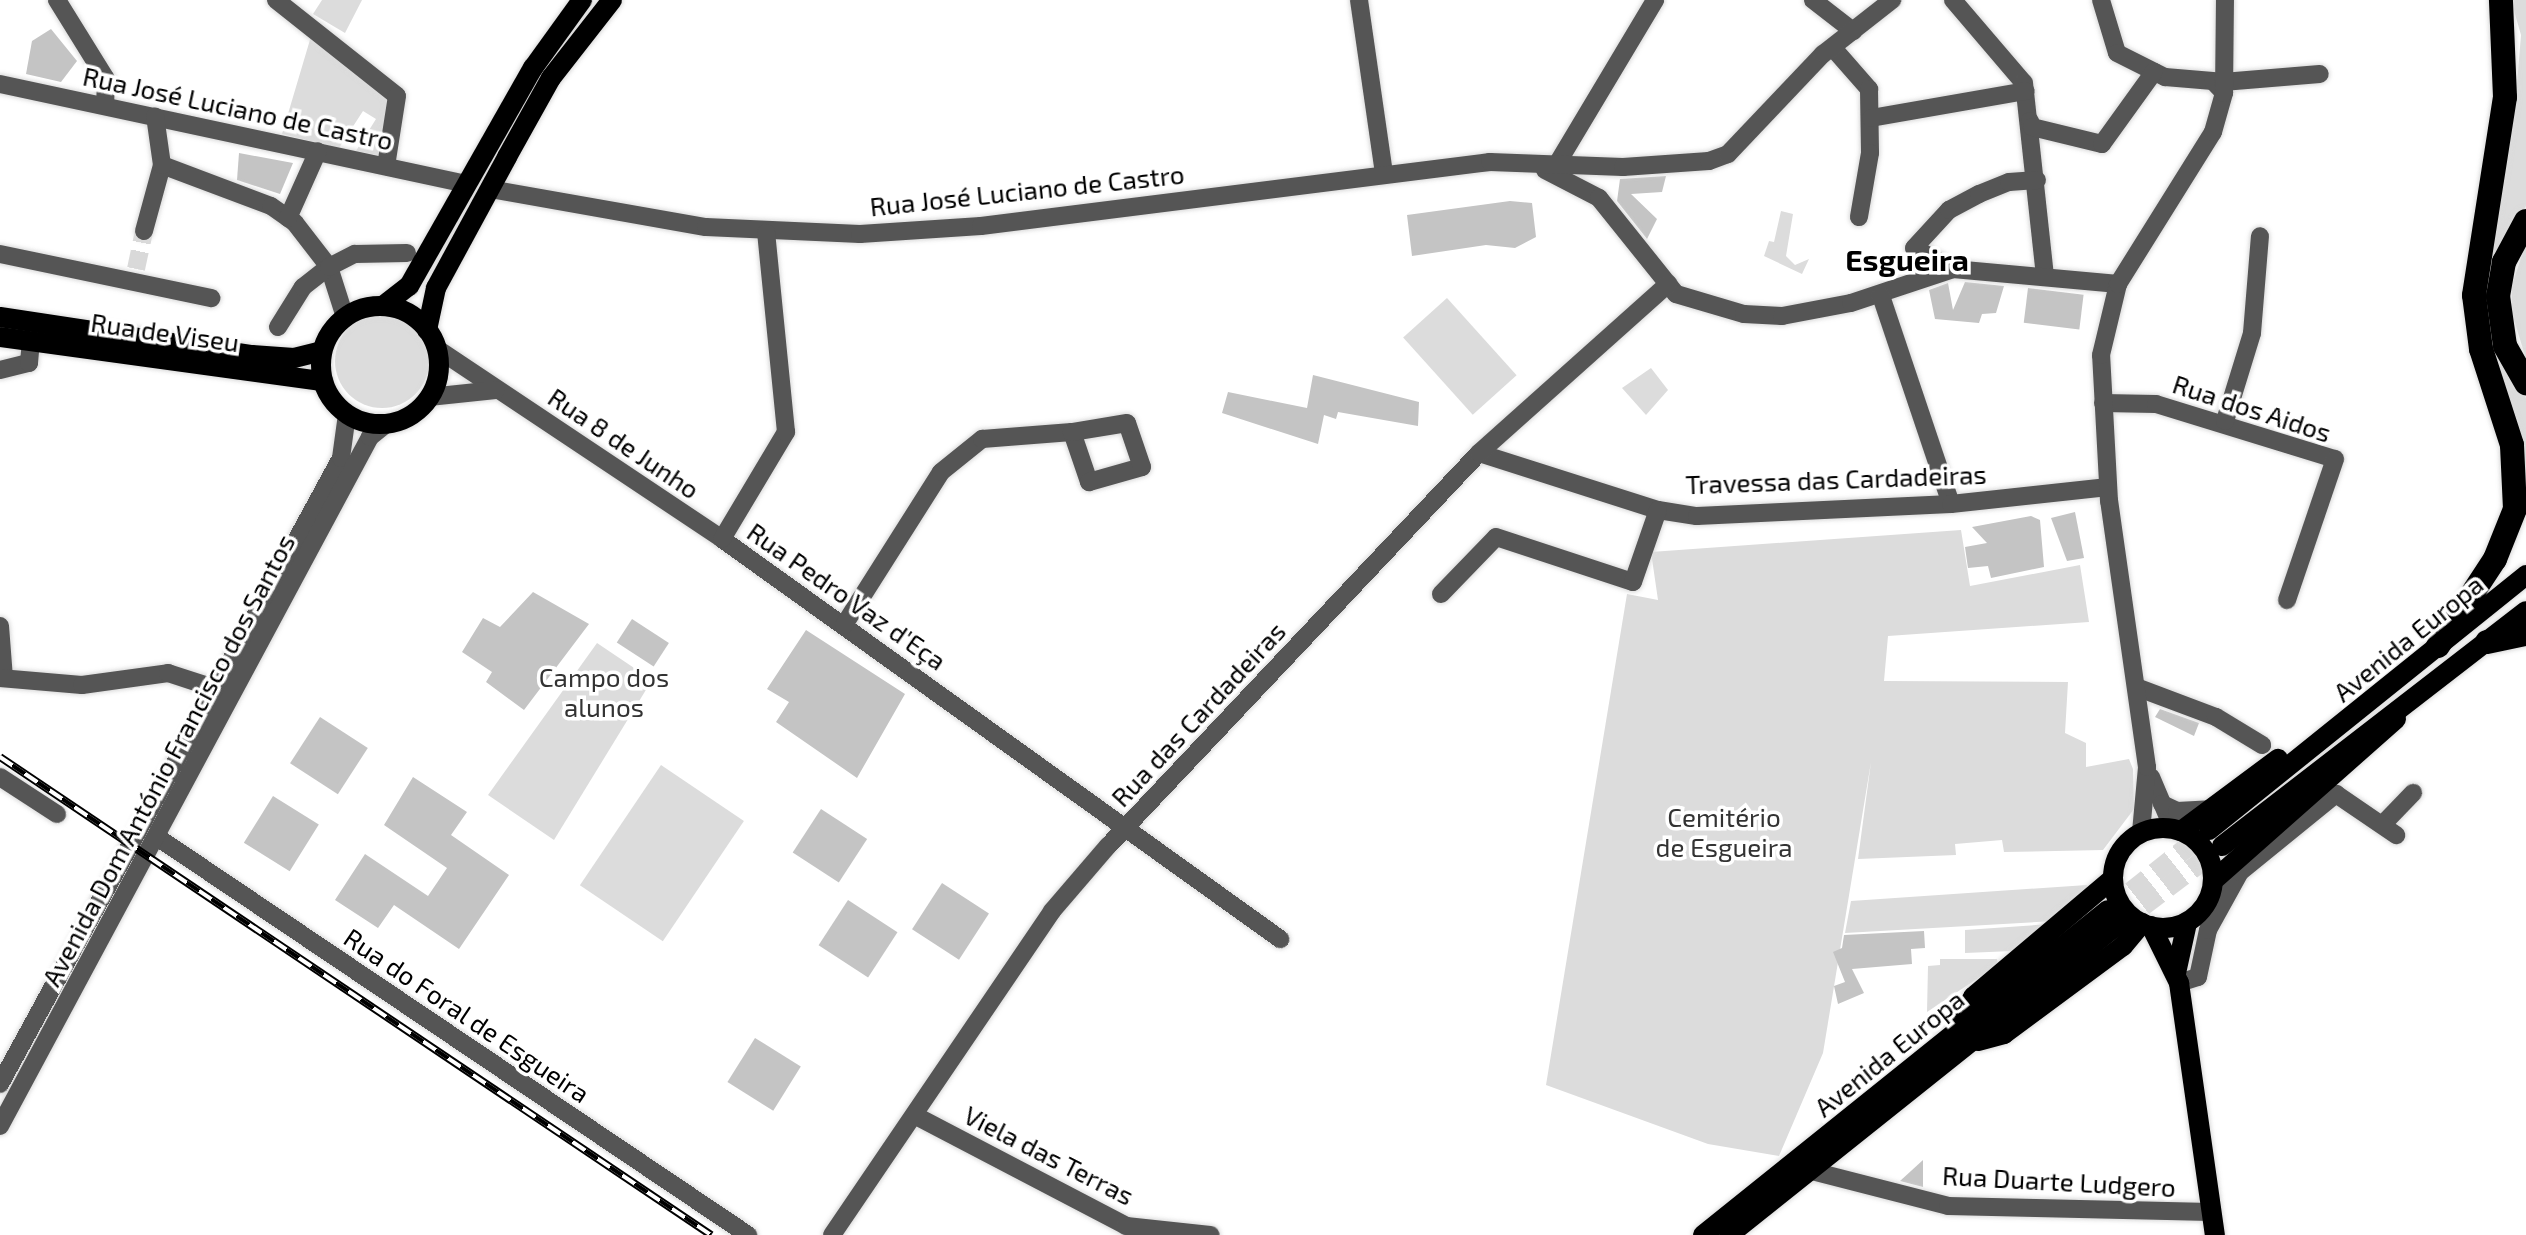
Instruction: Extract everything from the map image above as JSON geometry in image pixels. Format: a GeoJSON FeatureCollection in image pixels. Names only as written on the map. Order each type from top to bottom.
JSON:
{"type":"FeatureCollection","features":[{"type":"Feature","properties":{"kind":"highway"},"geometry":{"type":"LineString","coordinates":[[2438,646],[2500,550],[2515,509],[2512,445],[2481,349],[2474,295],[2505,97],[2501,0]]}},
{"type":"Feature","properties":{"kind":"highway"},"geometry":{"type":"LineString","coordinates":[[2526,221],[2504,262],[2498,296],[2505,346],[2526,383]]}},
{"type":"Feature","properties":{"kind":"highway"},"geometry":{"type":"LineString","coordinates":[[2487,642],[2526,634]]}},
{"type":"Feature","properties":{"kind":"main road"},"geometry":{"type":"LineString","coordinates":[[582,0],[466,184],[409,286],[383,306],[345,317],[322,351],[323,381],[347,414],[387,423],[406,417],[429,397],[439,368],[432,339],[436,288],[551,78],[612,0]]}},
{"type":"Feature","properties":{"kind":"main road"},"geometry":{"type":"LineString","coordinates":[[383,306],[412,315],[432,339]]}},
{"type":"Feature","properties":{"kind":"main road","name":"Rua de Viseu"},"geometry":{"type":"LineString","coordinates":[[0,317],[252,355],[294,358],[322,351]]}},
{"type":"Feature","properties":{"kind":"main road","name":"Rua de Viseu"},"geometry":{"type":"LineString","coordinates":[[0,337],[323,381]]}},
{"type":"Feature","properties":{"kind":"main road","name":"Avenida Europa"},"geometry":{"type":"LineString","coordinates":[[2526,575],[2390,683],[2215,838],[2408,705],[2526,611]]}},
{"type":"Feature","properties":{"kind":"main road"},"geometry":{"type":"LineString","coordinates":[[1953,1030],[1973,997],[2112,879],[2120,851],[2141,832],[2177,830],[2210,809],[2351,703],[2390,683]]}},
{"type":"Feature","properties":{"kind":"main road"},"geometry":{"type":"LineString","coordinates":[[2215,1235],[2177,978],[2187,923],[2206,904],[2214,880],[2380,739],[2408,705]]}},
{"type":"Feature","properties":{"kind":"main road"},"geometry":{"type":"LineString","coordinates":[[2177,830],[2205,850],[2214,880]]}},
{"type":"Feature","properties":{"kind":"main road"},"geometry":{"type":"LineString","coordinates":[[2112,879],[2123,909],[2147,925],[2177,978]]}},
{"type":"Feature","properties":{"kind":"main road","name":"Avenida Europa"},"geometry":{"type":"LineString","coordinates":[[1703,1235],[1953,1030],[2114,917],[1974,1042],[1729,1235]]}},
{"type":"Feature","properties":{"kind":"main road"},"geometry":{"type":"LineString","coordinates":[[1974,1042],[2004,1034],[2147,925],[2187,923]]}},
{"type":"Feature","properties":{"kind":"main road"},"geometry":{"type":"LineString","coordinates":[[2123,946],[2164,955]]}},
{"type":"Feature","properties":{"kind":"street"},"geometry":{"type":"LineString","coordinates":[[57,0],[106,79],[105,106]]}},
{"type":"Feature","properties":{"kind":"street"},"geometry":{"type":"LineString","coordinates":[[276,0],[397,96],[386,166]]}},
{"type":"Feature","properties":{"kind":"street"},"geometry":{"type":"LineString","coordinates":[[1359,0],[1384,174]]}},
{"type":"Feature","properties":{"kind":"street"},"geometry":{"type":"LineString","coordinates":[[1557,164],[1655,0]]}},
{"type":"Feature","properties":{"kind":"street"},"geometry":{"type":"LineString","coordinates":[[1813,0],[1853,31]]}},
{"type":"Feature","properties":{"kind":"street","name":"Rua José Luciano de Castro"},"geometry":{"type":"LineString","coordinates":[[490,189],[766,233],[981,226],[1384,174],[1523,163],[1598,167],[1709,161],[1728,154],[1833,48],[1892,0]]}},
{"type":"Feature","properties":{"kind":"street"},"geometry":{"type":"LineString","coordinates":[[1953,0],[2026,91],[2045,277]]}},
{"type":"Feature","properties":{"kind":"street"},"geometry":{"type":"LineString","coordinates":[[2101,0],[2111,46],[2154,72],[2213,81],[2224,87],[2320,74]]}},
{"type":"Feature","properties":{"kind":"street"},"geometry":{"type":"LineString","coordinates":[[2141,832],[2147,767],[2108,487],[2101,355],[2118,284],[2200,156],[2224,87],[2225,0]]}},
{"type":"Feature","properties":{"kind":"street"},"geometry":{"type":"LineString","coordinates":[[1833,48],[1869,89],[1871,118],[1859,217]]}},
{"type":"Feature","properties":{"kind":"street"},"geometry":{"type":"LineString","coordinates":[[2030,121],[2032,127],[2102,144],[2154,72]]}},
{"type":"Feature","properties":{"kind":"street","name":"Rua José Luciano de Castro"},"geometry":{"type":"LineString","coordinates":[[0,84],[466,184]]}},
{"type":"Feature","properties":{"kind":"street"},"geometry":{"type":"LineString","coordinates":[[1871,118],[2026,91]]}},
{"type":"Feature","properties":{"kind":"street"},"geometry":{"type":"LineString","coordinates":[[144,231],[162,165],[155,116]]}},
{"type":"Feature","properties":{"kind":"street"},"geometry":{"type":"LineString","coordinates":[[288,218],[318,151]]}},
{"type":"Feature","properties":{"kind":"street"},"geometry":{"type":"LineString","coordinates":[[1523,163],[1586,190],[1648,253],[1668,284],[1691,300],[1769,315],[1881,296],[1953,269]]}},
{"type":"Feature","properties":{"kind":"street"},"geometry":{"type":"LineString","coordinates":[[162,165],[288,218],[329,267],[345,317]]}},
{"type":"Feature","properties":{"kind":"street"},"geometry":{"type":"LineString","coordinates":[[1586,190],[1598,167]]}},
{"type":"Feature","properties":{"kind":"street"},"geometry":{"type":"LineString","coordinates":[[2037,180],[2009,182],[1949,210],[1914,248],[1953,269],[2118,284]]}},
{"type":"Feature","properties":{"kind":"street","name":"Rua Pedro Vaz d'Eça"},"geometry":{"type":"LineString","coordinates":[[766,233],[786,432],[722,539],[1130,826],[1280,939]]}},
{"type":"Feature","properties":{"kind":"street"},"geometry":{"type":"LineString","coordinates":[[2225,421],[2252,333],[2260,236]]}},
{"type":"Feature","properties":{"kind":"street","name":"Rua de Viseu"},"geometry":{"type":"LineString","coordinates":[[278,327],[303,287],[329,267],[355,254],[407,253]]}},
{"type":"Feature","properties":{"kind":"street"},"geometry":{"type":"LineString","coordinates":[[0,254],[135,276],[211,298]]}},
{"type":"Feature","properties":{"kind":"street","name":"Rua das Cardadeiras"},"geometry":{"type":"LineString","coordinates":[[832,1235],[916,1116],[1052,911],[1479,453],[1668,284]]}},
{"type":"Feature","properties":{"kind":"street"},"geometry":{"type":"LineString","coordinates":[[1881,296],[1951,504]]}},
{"type":"Feature","properties":{"kind":"street","name":"Rua 8 de Junho"},"geometry":{"type":"LineString","coordinates":[[432,339],[496,390],[722,539]]}},
{"type":"Feature","properties":{"kind":"street"},"geometry":{"type":"LineString","coordinates":[[0,370],[29,363],[31,341]]}},
{"type":"Feature","properties":{"kind":"street"},"geometry":{"type":"LineString","coordinates":[[429,397],[496,390]]}},
{"type":"Feature","properties":{"kind":"street","name":"Rua dos Aidos"},"geometry":{"type":"LineString","coordinates":[[2103,403],[2156,404],[2225,421],[2335,459],[2287,600]]}},
{"type":"Feature","properties":{"kind":"street","name":"Avenida Dom António Francisco dos Santos"},"geometry":{"type":"LineString","coordinates":[[0,1084],[341,458],[347,414]]}},
{"type":"Feature","properties":{"kind":"street","name":"Avenida Dom António Francisco dos Santos"},"geometry":{"type":"LineString","coordinates":[[0,1126],[370,437],[387,423]]}},
{"type":"Feature","properties":{"kind":"street"},"geometry":{"type":"LineString","coordinates":[[844,625],[941,472],[962,453],[982,439],[1015,433],[1072,432]]}},
{"type":"Feature","properties":{"kind":"street","name":"Travessa das Cardadeiras"},"geometry":{"type":"LineString","coordinates":[[1479,453],[1658,510],[1697,516],[1951,504],[2108,487]]}},
{"type":"Feature","properties":{"kind":"street"},"geometry":{"type":"LineString","coordinates":[[1441,594],[1496,537],[1633,582],[1658,510]]}},
{"type":"Feature","properties":{"kind":"street"},"geometry":{"type":"LineString","coordinates":[[0,626],[2,678],[82,685],[168,673],[214,688]]}},
{"type":"Feature","properties":{"kind":"street"},"geometry":{"type":"LineString","coordinates":[[2136,687],[2216,717],[2262,745]]}},
{"type":"Feature","properties":{"kind":"street"},"geometry":{"type":"LineString","coordinates":[[2147,767],[2177,830]]}},
{"type":"Feature","properties":{"kind":"street"},"geometry":{"type":"LineString","coordinates":[[0,777],[57,814]]}},
{"type":"Feature","properties":{"kind":"street"},"geometry":{"type":"LineString","coordinates":[[2177,978],[2198,977],[2208,930],[2240,872],[2336,794],[2390,829],[2413,793]]}},
{"type":"Feature","properties":{"kind":"street"},"geometry":{"type":"LineString","coordinates":[[2162,804],[2177,811],[2210,809]]}},
{"type":"Feature","properties":{"kind":"street","name":"Rua do Foral de Esgueira"},"geometry":{"type":"LineString","coordinates":[[157,837],[748,1235]]}},
{"type":"Feature","properties":{"kind":"street","name":"Viela das Terras"},"geometry":{"type":"LineString","coordinates":[[916,1116],[1126,1226],[1211,1235]]}},
{"type":"Feature","properties":{"kind":"street","name":"Rua Duarte Ludgero"},"geometry":{"type":"LineString","coordinates":[[1812,1171],[1948,1206],[2211,1212]]}},
{"type":"Feature","properties":{"kind":"green space"},"geometry":{"type":"Polygon","coordinates":[[[322,0],[362,0],[345,33],[313,14],[322,0]]]}},
{"type":"Feature","properties":{"kind":"green space"},"geometry":{"type":"Polygon","coordinates":[[[2511,0],[2526,0],[2526,206],[2501,247],[2500,360],[2526,398],[2526,489],[2485,297],[2515,108],[2521,35],[2511,0]]]}},
{"type":"Feature","properties":{"kind":"green space"},"geometry":{"type":"Polygon","coordinates":[[[312,33],[396,96],[383,156],[356,151],[376,119],[363,111],[339,148],[282,134],[312,33]]]}},
{"type":"Feature","properties":{"kind":"green space"},"geometry":{"type":"Polygon","coordinates":[[[1781,211],[1793,214],[1786,256],[1795,265],[1809,259],[1802,274],[1764,256],[1769,241],[1774,242],[1781,211]]]}},
{"type":"Feature","properties":{"kind":"green space"},"geometry":{"type":"Polygon","coordinates":[[[2526,243],[2526,359],[2512,313],[2512,285],[2526,243]]]}},
{"type":"Feature","properties":{"kind":"green space"},"geometry":{"type":"Polygon","coordinates":[[[1447,298],[1517,375],[1473,415],[1403,337],[1447,298]]]}},
{"type":"Feature","properties":{"kind":"green space"},"geometry":{"type":"Polygon","coordinates":[[[382,314],[400,318],[415,328],[425,343],[429,361],[425,379],[415,394],[400,404],[382,408],[364,404],[349,394],[339,379],[335,361],[339,343],[349,328],[364,318],[382,314]]]}},
{"type":"Feature","properties":{"kind":"green space"},"geometry":{"type":"Polygon","coordinates":[[[1651,368],[1668,390],[1646,415],[1622,388],[1651,368]]]}},
{"type":"Feature","properties":{"kind":"green space","name":"Cemitério de Esgueira"},"geometry":{"type":"Polygon","coordinates":[[[1961,530],[1970,586],[2080,565],[2089,622],[1888,636],[1884,681],[2068,682],[2065,733],[2086,743],[2086,767],[2129,759],[2133,769],[2134,809],[2103,850],[2004,852],[2002,840],[1955,844],[1956,855],[1858,859],[1871,762],[1823,1053],[1779,1156],[1708,1144],[1546,1085],[1627,594],[1658,600],[1651,552],[1961,530]]]}},
{"type":"Feature","properties":{"kind":"green space","name":"Campo dos alunos"},"geometry":{"type":"Polygon","coordinates":[[[597,643],[652,680],[554,840],[488,795],[597,643]]]}},
{"type":"Feature","properties":{"kind":"green space"},"geometry":{"type":"Polygon","coordinates":[[[661,765],[744,821],[663,941],[580,885],[661,765]]]}},
{"type":"Feature","properties":{"kind":"green space"},"geometry":{"type":"Polygon","coordinates":[[[2087,885],[2090,892],[2054,921],[1845,933],[1851,901],[2087,885]]]}},
{"type":"Feature","properties":{"kind":"green space"},"geometry":{"type":"Polygon","coordinates":[[[2051,924],[2013,951],[1965,953],[1965,930],[2051,924]]]}},
{"type":"Feature","properties":{"kind":"green space"},"geometry":{"type":"Polygon","coordinates":[[[1940,959],[1997,959],[1998,965],[1927,1012],[1928,966],[1940,965],[1940,959]]]}},
{"type":"Feature","properties":{"kind":"building"},"geometry":{"type":"Polygon","coordinates":[[[51,29],[77,61],[61,82],[26,74],[32,41],[51,29]]]}},
{"type":"Feature","properties":{"kind":"building"},"geometry":{"type":"Polygon","coordinates":[[[239,153],[293,163],[280,194],[237,180],[239,153]]]}},
{"type":"Feature","properties":{"kind":"building"},"geometry":{"type":"Polygon","coordinates":[[[1666,176],[1662,192],[1631,194],[1657,219],[1647,239],[1617,201],[1620,179],[1666,176]]]}},
{"type":"Feature","properties":{"kind":"building"},"geometry":{"type":"Polygon","coordinates":[[[1510,201],[1532,203],[1536,237],[1515,248],[1486,245],[1412,256],[1407,215],[1510,201]]]}},
{"type":"Feature","properties":{"kind":"building"},"geometry":{"type":"Polygon","coordinates":[[[1965,282],[2004,286],[1996,313],[1982,314],[1979,323],[1935,319],[1929,290],[1948,283],[1953,310],[1965,282]]]}},
{"type":"Feature","properties":{"kind":"building"},"geometry":{"type":"Polygon","coordinates":[[[2028,288],[2084,295],[2079,330],[2024,323],[2028,288]]]}},
{"type":"Feature","properties":{"kind":"building"},"geometry":{"type":"Polygon","coordinates":[[[1313,375],[1419,402],[1418,426],[1338,412],[1336,419],[1324,415],[1318,444],[1222,413],[1228,392],[1307,408],[1313,375]]]}},
{"type":"Feature","properties":{"kind":"building"},"geometry":{"type":"Polygon","coordinates":[[[2075,512],[2084,558],[2067,561],[2051,518],[2075,512]]]}},
{"type":"Feature","properties":{"kind":"building"},"geometry":{"type":"Polygon","coordinates":[[[2031,516],[2040,520],[2044,567],[1991,578],[1988,566],[1968,568],[1965,547],[1987,543],[1972,527],[2031,516]]]}},
{"type":"Feature","properties":{"kind":"building"},"geometry":{"type":"Polygon","coordinates":[[[533,592],[589,624],[524,710],[486,682],[492,672],[462,652],[483,618],[500,627],[533,592]]]}},
{"type":"Feature","properties":{"kind":"building"},"geometry":{"type":"Polygon","coordinates":[[[632,619],[669,643],[654,666],[617,642],[632,619]]]}},
{"type":"Feature","properties":{"kind":"building"},"geometry":{"type":"Polygon","coordinates":[[[806,630],[905,694],[857,778],[776,722],[789,702],[767,689],[806,630]]]}},
{"type":"Feature","properties":{"kind":"building"},"geometry":{"type":"Polygon","coordinates":[[[2160,709],[2199,723],[2194,736],[2155,717],[2160,709]]]}},
{"type":"Feature","properties":{"kind":"building"},"geometry":{"type":"Polygon","coordinates":[[[320,717],[368,748],[338,794],[290,763],[320,717]]]}},
{"type":"Feature","properties":{"kind":"building"},"geometry":{"type":"Polygon","coordinates":[[[413,777],[467,812],[451,835],[509,875],[459,949],[394,905],[378,928],[335,900],[365,854],[428,896],[447,868],[384,825],[413,777]]]}},
{"type":"Feature","properties":{"kind":"building"},"geometry":{"type":"Polygon","coordinates":[[[273,796],[319,825],[290,871],[244,843],[273,796]]]}},
{"type":"Feature","properties":{"kind":"building"},"geometry":{"type":"Polygon","coordinates":[[[821,809],[867,839],[839,883],[793,853],[821,809]]]}},
{"type":"Feature","properties":{"kind":"building"},"geometry":{"type":"Polygon","coordinates":[[[942,883],[989,913],[959,960],[912,929],[942,883]]]}},
{"type":"Feature","properties":{"kind":"building"},"geometry":{"type":"Polygon","coordinates":[[[848,900],[897,932],[868,977],[819,945],[848,900]]]}},
{"type":"Feature","properties":{"kind":"building"},"geometry":{"type":"Polygon","coordinates":[[[1924,931],[1925,948],[1911,949],[1912,964],[1852,969],[1864,993],[1838,1004],[1834,986],[1845,982],[1833,952],[1842,948],[1844,935],[1924,931]]]}},
{"type":"Feature","properties":{"kind":"building"},"geometry":{"type":"Polygon","coordinates":[[[755,1038],[801,1067],[773,1111],[727,1082],[755,1038]]]}},
{"type":"Feature","properties":{"kind":"building"},"geometry":{"type":"Polygon","coordinates":[[[1923,1160],[1923,1187],[1900,1181],[1923,1160]]]}},
{"type":"Feature","properties":{"kind":"tunnel"},"geometry":{"type":"LineString","coordinates":[[136,269],[144,231]]}},
{"type":"Feature","properties":{"kind":"tunnel"},"geometry":{"type":"LineString","coordinates":[[2108,910],[2209,830]]}},
{"type":"Feature","properties":{"kind":"tunnel"},"geometry":{"type":"LineString","coordinates":[[2119,924],[2222,846]]}},
{"type":"Feature","properties":{"kind":"railway"},"geometry":{"type":"LineString","coordinates":[[0,757],[711,1235]]}},
{"type":"Feature","properties":{"kind":"district","name":"Esgueira"},"geometry":{"type":"Point","coordinates":[1907,259]}}]}
